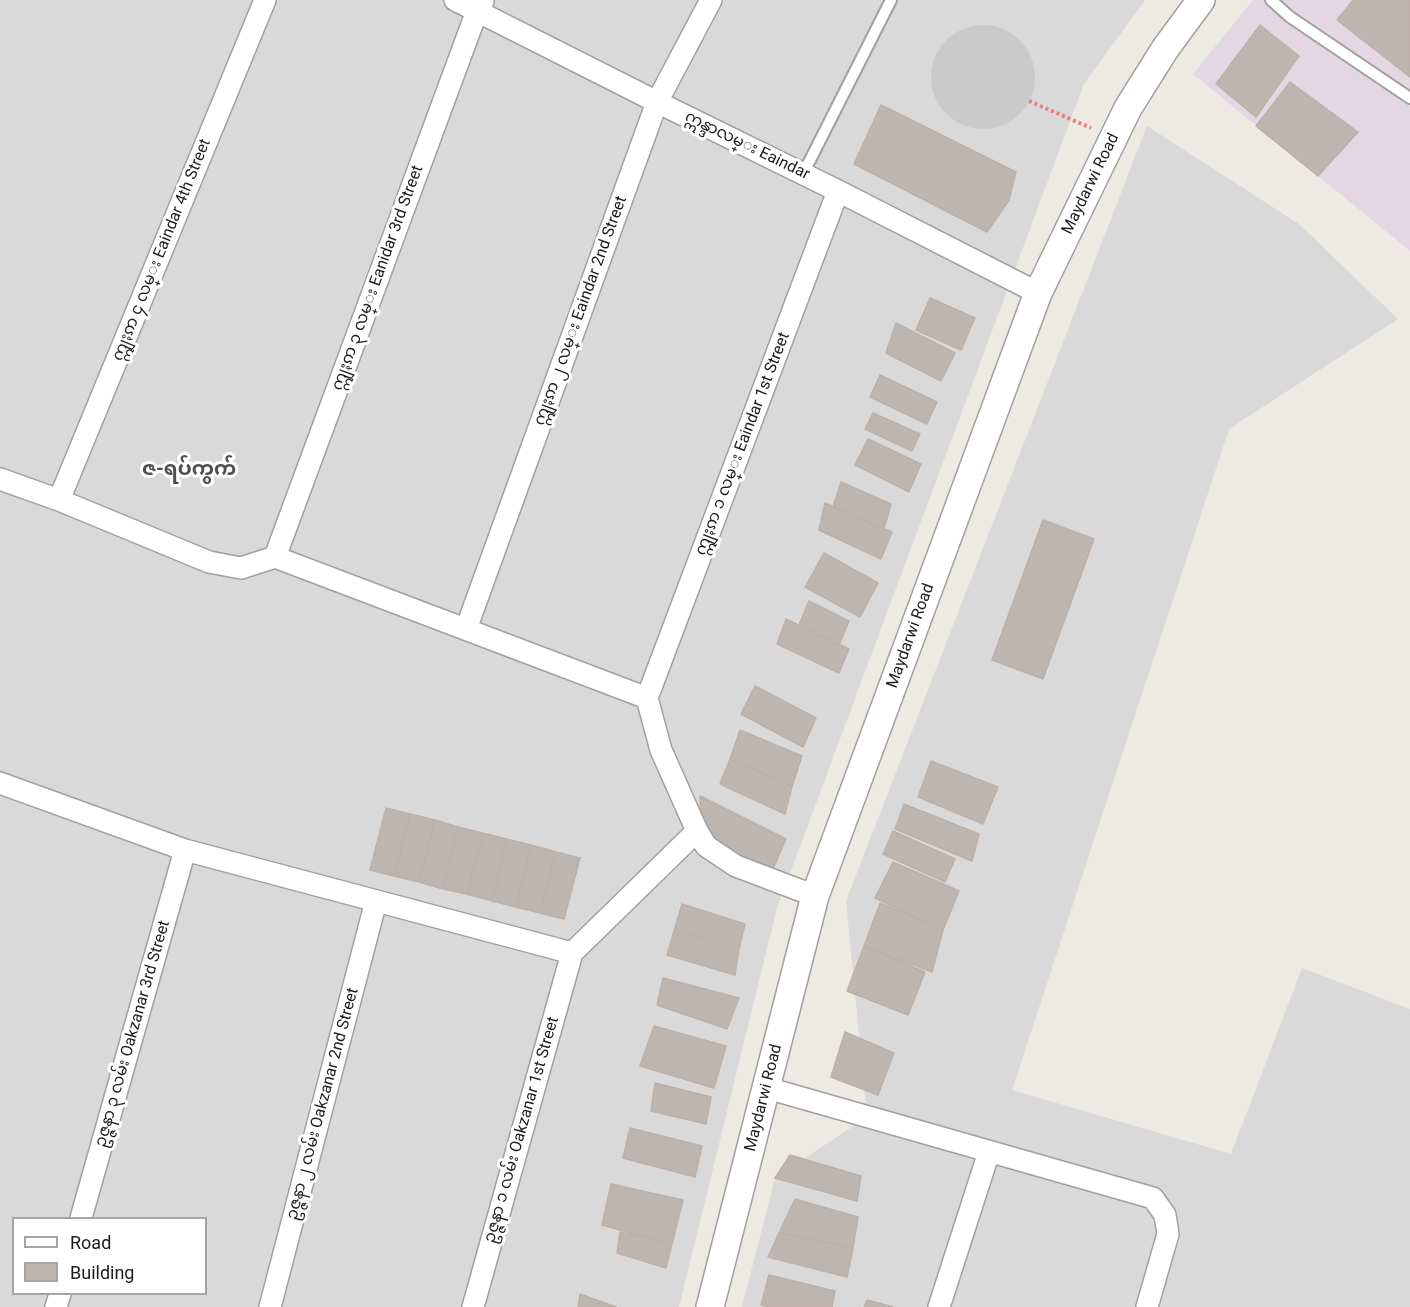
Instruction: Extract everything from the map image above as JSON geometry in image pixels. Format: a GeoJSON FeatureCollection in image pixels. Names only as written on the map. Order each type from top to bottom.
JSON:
{"type":"FeatureCollection","features":[{"type":"Feature","properties":{"kind":"street","name":"ဣျႏၵာ ၄ လမ္း Eaindar 4th Street"},"geometry":{"type":"LineString","coordinates":[[59,500],[265,0]]}},
{"type":"Feature","properties":{"kind":"street","name":"ဣန္ဒာလမ္း Eaindar"},"geometry":{"type":"LineString","coordinates":[[455,0],[480,6],[657,102],[838,190],[1038,293]]}},
{"type":"Feature","properties":{"kind":"street","name":"ဣျႏၵာ ၂ လမ္း Eaindar 2nd Street"},"geometry":{"type":"LineString","coordinates":[[466,629],[657,102],[711,0]]}},
{"type":"Feature","properties":{"kind":"street","name":"Maydarwi Road"},"geometry":{"type":"LineString","coordinates":[[714,1306],[815,896],[1038,293],[1128,108],[1165,49],[1201,0]]}},
{"type":"Feature","properties":{"kind":"street","name":"ဣျႏၵာ ၃ လမ္း Eanidar 3rd Street"},"geometry":{"type":"LineString","coordinates":[[275,556],[480,6]]}},
{"type":"Feature","properties":{"kind":"street","name":"ဣျႏၵာ ၁ လမ္း Eaindar 1st Street"},"geometry":{"type":"LineString","coordinates":[[647,698],[838,190]]}},
{"type":"Feature","properties":{"kind":"street"},"geometry":{"type":"LineString","coordinates":[[0,479],[59,500],[209,562],[241,568],[275,556],[647,698],[661,750],[706,846],[735,866],[815,896]]}},
{"type":"Feature","properties":{"kind":"street"},"geometry":{"type":"LineString","coordinates":[[0,783],[185,850],[572,953],[697,831]]}},
{"type":"Feature","properties":{"kind":"street","name":"ဥဇ္ဇနာ ၃ လမ်း Oakzanar 3rd Street"},"geometry":{"type":"LineString","coordinates":[[81,1217],[185,850]]}},
{"type":"Feature","properties":{"kind":"street","name":"ဥဇ္ဇနာ ၂ လမ်း Oakzanar 2nd Street"},"geometry":{"type":"LineString","coordinates":[[270,1307],[376,901]]}},
{"type":"Feature","properties":{"kind":"street","name":"ဥဇ္ဇနာ ၁ လမ်း Oakzanar 1st Street"},"geometry":{"type":"LineString","coordinates":[[473,1307],[572,953]]}},
{"type":"Feature","properties":{"kind":"street"},"geometry":{"type":"LineString","coordinates":[[767,1088],[1153,1198],[1165,1215],[1168,1234],[1147,1307]]}},
{"type":"Feature","properties":{"kind":"street"},"geometry":{"type":"LineString","coordinates":[[939,1307],[989,1152]]}},
{"type":"Feature","properties":{"kind":"lane"},"geometry":{"type":"LineString","coordinates":[[803,174],[891,0]]}},
{"type":"Feature","properties":{"kind":"lane"},"geometry":{"type":"LineString","coordinates":[[1271,0],[1290,17],[1410,98]]}},
{"type":"Feature","properties":{"kind":"path"},"geometry":{"type":"LineString","coordinates":[[1029,101],[1113,138]]}},
{"type":"Feature","properties":{"kind":"shaded area"},"geometry":{"type":"Polygon","coordinates":[[[0,0],[1145,0],[1084,84],[777,908],[679,1307],[0,1307],[0,0]]]}},
{"type":"Feature","properties":{"kind":"shaded area"},"geometry":{"type":"Polygon","coordinates":[[[1253,0],[1410,0],[1410,251],[1193,74],[1253,0]]]}},
{"type":"Feature","properties":{"kind":"shaded area"},"geometry":{"type":"Polygon","coordinates":[[[983,25],[1003,29],[1020,40],[1031,57],[1035,77],[1031,97],[1020,114],[1003,125],[983,129],[963,125],[946,114],[935,97],[931,77],[935,57],[946,40],[963,29],[983,25]]]}},
{"type":"Feature","properties":{"kind":"shaded area"},"geometry":{"type":"Polygon","coordinates":[[[1147,126],[1299,224],[1398,319],[1229,429],[1012,1090],[1231,1154],[1302,968],[1410,1009],[1410,1307],[742,1307],[775,1178],[867,1117],[846,901],[1147,126]]]}},
{"type":"Feature","properties":{"kind":"building"},"geometry":{"type":"Polygon","coordinates":[[[1353,0],[1410,0],[1410,77],[1337,20],[1353,0]]]}},
{"type":"Feature","properties":{"kind":"building"},"geometry":{"type":"Polygon","coordinates":[[[1260,25],[1299,56],[1256,117],[1216,84],[1260,25]]]}},
{"type":"Feature","properties":{"kind":"building"},"geometry":{"type":"Polygon","coordinates":[[[1290,82],[1358,132],[1318,176],[1256,126],[1290,82]]]}},
{"type":"Feature","properties":{"kind":"building"},"geometry":{"type":"Polygon","coordinates":[[[881,105],[1016,172],[1009,200],[987,232],[854,164],[881,105]]]}},
{"type":"Feature","properties":{"kind":"building"},"geometry":{"type":"Polygon","coordinates":[[[930,298],[975,318],[961,350],[916,330],[930,298]]]}},
{"type":"Feature","properties":{"kind":"building"},"geometry":{"type":"Polygon","coordinates":[[[896,323],[955,353],[941,381],[886,353],[896,323]]]}},
{"type":"Feature","properties":{"kind":"building"},"geometry":{"type":"Polygon","coordinates":[[[880,375],[937,402],[927,424],[870,397],[880,375]]]}},
{"type":"Feature","properties":{"kind":"building"},"geometry":{"type":"Polygon","coordinates":[[[873,413],[920,434],[912,451],[865,429],[873,413]]]}},
{"type":"Feature","properties":{"kind":"building"},"geometry":{"type":"Polygon","coordinates":[[[868,439],[921,464],[909,492],[855,465],[868,439]]]}},
{"type":"Feature","properties":{"kind":"building"},"geometry":{"type":"Polygon","coordinates":[[[841,482],[891,504],[884,529],[833,507],[841,482]]]}},
{"type":"Feature","properties":{"kind":"building"},"geometry":{"type":"Polygon","coordinates":[[[825,503],[892,532],[881,559],[819,530],[825,503]]]}},
{"type":"Feature","properties":{"kind":"building"},"geometry":{"type":"Polygon","coordinates":[[[1043,520],[1094,539],[1043,679],[992,660],[1043,520]]]}},
{"type":"Feature","properties":{"kind":"building"},"geometry":{"type":"Polygon","coordinates":[[[824,553],[878,583],[860,617],[805,587],[824,553]]]}},
{"type":"Feature","properties":{"kind":"building"},"geometry":{"type":"Polygon","coordinates":[[[809,601],[849,621],[839,645],[799,625],[809,601]]]}},
{"type":"Feature","properties":{"kind":"building"},"geometry":{"type":"Polygon","coordinates":[[[786,619],[849,649],[839,673],[777,644],[786,619]]]}},
{"type":"Feature","properties":{"kind":"building"},"geometry":{"type":"Polygon","coordinates":[[[755,686],[816,718],[803,747],[741,714],[755,686]]]}},
{"type":"Feature","properties":{"kind":"building"},"geometry":{"type":"Polygon","coordinates":[[[740,730],[802,756],[792,786],[730,759],[740,730]]]}},
{"type":"Feature","properties":{"kind":"building"},"geometry":{"type":"Polygon","coordinates":[[[730,759],[792,786],[785,814],[720,784],[730,759]]]}},
{"type":"Feature","properties":{"kind":"building"},"geometry":{"type":"Polygon","coordinates":[[[931,761],[998,787],[983,824],[918,797],[931,761]]]}},
{"type":"Feature","properties":{"kind":"building"},"geometry":{"type":"Polygon","coordinates":[[[700,796],[786,839],[773,869],[702,838],[700,796]]]}},
{"type":"Feature","properties":{"kind":"building"},"geometry":{"type":"Polygon","coordinates":[[[904,804],[979,834],[972,861],[895,829],[904,804]]]}},
{"type":"Feature","properties":{"kind":"building"},"geometry":{"type":"Polygon","coordinates":[[[386,808],[410,814],[394,876],[370,870],[386,808]]]}},
{"type":"Feature","properties":{"kind":"building"},"geometry":{"type":"Polygon","coordinates":[[[410,814],[435,820],[419,882],[394,876],[410,814]]]}},
{"type":"Feature","properties":{"kind":"building"},"geometry":{"type":"Polygon","coordinates":[[[435,820],[458,827],[443,889],[419,882],[435,820]]]}},
{"type":"Feature","properties":{"kind":"building"},"geometry":{"type":"Polygon","coordinates":[[[458,827],[483,833],[467,894],[443,889],[458,827]]]}},
{"type":"Feature","properties":{"kind":"building"},"geometry":{"type":"Polygon","coordinates":[[[893,831],[955,859],[945,882],[883,854],[893,831]]]}},
{"type":"Feature","properties":{"kind":"building"},"geometry":{"type":"Polygon","coordinates":[[[483,833],[507,839],[492,901],[467,894],[483,833]]]}},
{"type":"Feature","properties":{"kind":"building"},"geometry":{"type":"Polygon","coordinates":[[[507,839],[531,845],[516,907],[492,901],[507,839]]]}},
{"type":"Feature","properties":{"kind":"building"},"geometry":{"type":"Polygon","coordinates":[[[531,845],[556,852],[540,913],[516,907],[531,845]]]}},
{"type":"Feature","properties":{"kind":"building"},"geometry":{"type":"Polygon","coordinates":[[[556,852],[580,858],[564,919],[540,913],[556,852]]]}},
{"type":"Feature","properties":{"kind":"building"},"geometry":{"type":"Polygon","coordinates":[[[893,862],[959,891],[943,930],[875,898],[893,862]]]}},
{"type":"Feature","properties":{"kind":"building"},"geometry":{"type":"Polygon","coordinates":[[[880,903],[943,930],[932,972],[864,946],[880,903]]]}},
{"type":"Feature","properties":{"kind":"building"},"geometry":{"type":"Polygon","coordinates":[[[682,904],[745,924],[739,949],[675,928],[682,904]]]}},
{"type":"Feature","properties":{"kind":"building"},"geometry":{"type":"Polygon","coordinates":[[[675,928],[739,949],[735,975],[667,955],[675,928]]]}},
{"type":"Feature","properties":{"kind":"building"},"geometry":{"type":"Polygon","coordinates":[[[864,946],[925,972],[908,1015],[847,991],[864,946]]]}},
{"type":"Feature","properties":{"kind":"building"},"geometry":{"type":"Polygon","coordinates":[[[663,978],[739,998],[727,1029],[657,1005],[663,978]]]}},
{"type":"Feature","properties":{"kind":"building"},"geometry":{"type":"Polygon","coordinates":[[[654,1026],[726,1046],[714,1088],[640,1066],[654,1026]]]}},
{"type":"Feature","properties":{"kind":"building"},"geometry":{"type":"Polygon","coordinates":[[[845,1032],[894,1053],[878,1095],[831,1077],[845,1032]]]}},
{"type":"Feature","properties":{"kind":"building"},"geometry":{"type":"Polygon","coordinates":[[[655,1083],[711,1097],[706,1124],[651,1111],[655,1083]]]}},
{"type":"Feature","properties":{"kind":"building"},"geometry":{"type":"Polygon","coordinates":[[[630,1128],[702,1146],[695,1177],[623,1158],[630,1128]]]}},
{"type":"Feature","properties":{"kind":"building"},"geometry":{"type":"Polygon","coordinates":[[[790,1155],[861,1176],[857,1201],[775,1178],[790,1155]]]}},
{"type":"Feature","properties":{"kind":"building"},"geometry":{"type":"Polygon","coordinates":[[[611,1184],[683,1200],[672,1244],[602,1225],[611,1184]]]}},
{"type":"Feature","properties":{"kind":"building"},"geometry":{"type":"Polygon","coordinates":[[[795,1199],[858,1217],[853,1248],[779,1233],[795,1199]]]}},
{"type":"Feature","properties":{"kind":"building"},"geometry":{"type":"Polygon","coordinates":[[[620,1232],[672,1244],[666,1268],[617,1253],[620,1232]]]}},
{"type":"Feature","properties":{"kind":"building"},"geometry":{"type":"Polygon","coordinates":[[[779,1233],[853,1248],[847,1277],[768,1257],[779,1233]]]}},
{"type":"Feature","properties":{"kind":"building"},"geometry":{"type":"Polygon","coordinates":[[[769,1275],[835,1291],[832,1307],[761,1305],[769,1275]]]}},
{"type":"Feature","properties":{"kind":"building"},"geometry":{"type":"Polygon","coordinates":[[[580,1294],[616,1307],[578,1307],[580,1294]]]}},
{"type":"Feature","properties":{"kind":"building"},"geometry":{"type":"Polygon","coordinates":[[[867,1300],[893,1307],[864,1307],[867,1300]]]}},
{"type":"Feature","properties":{"kind":"district","name":"ဇ-ရပ်ကွက်"},"geometry":{"type":"Point","coordinates":[189,470]}}]}
